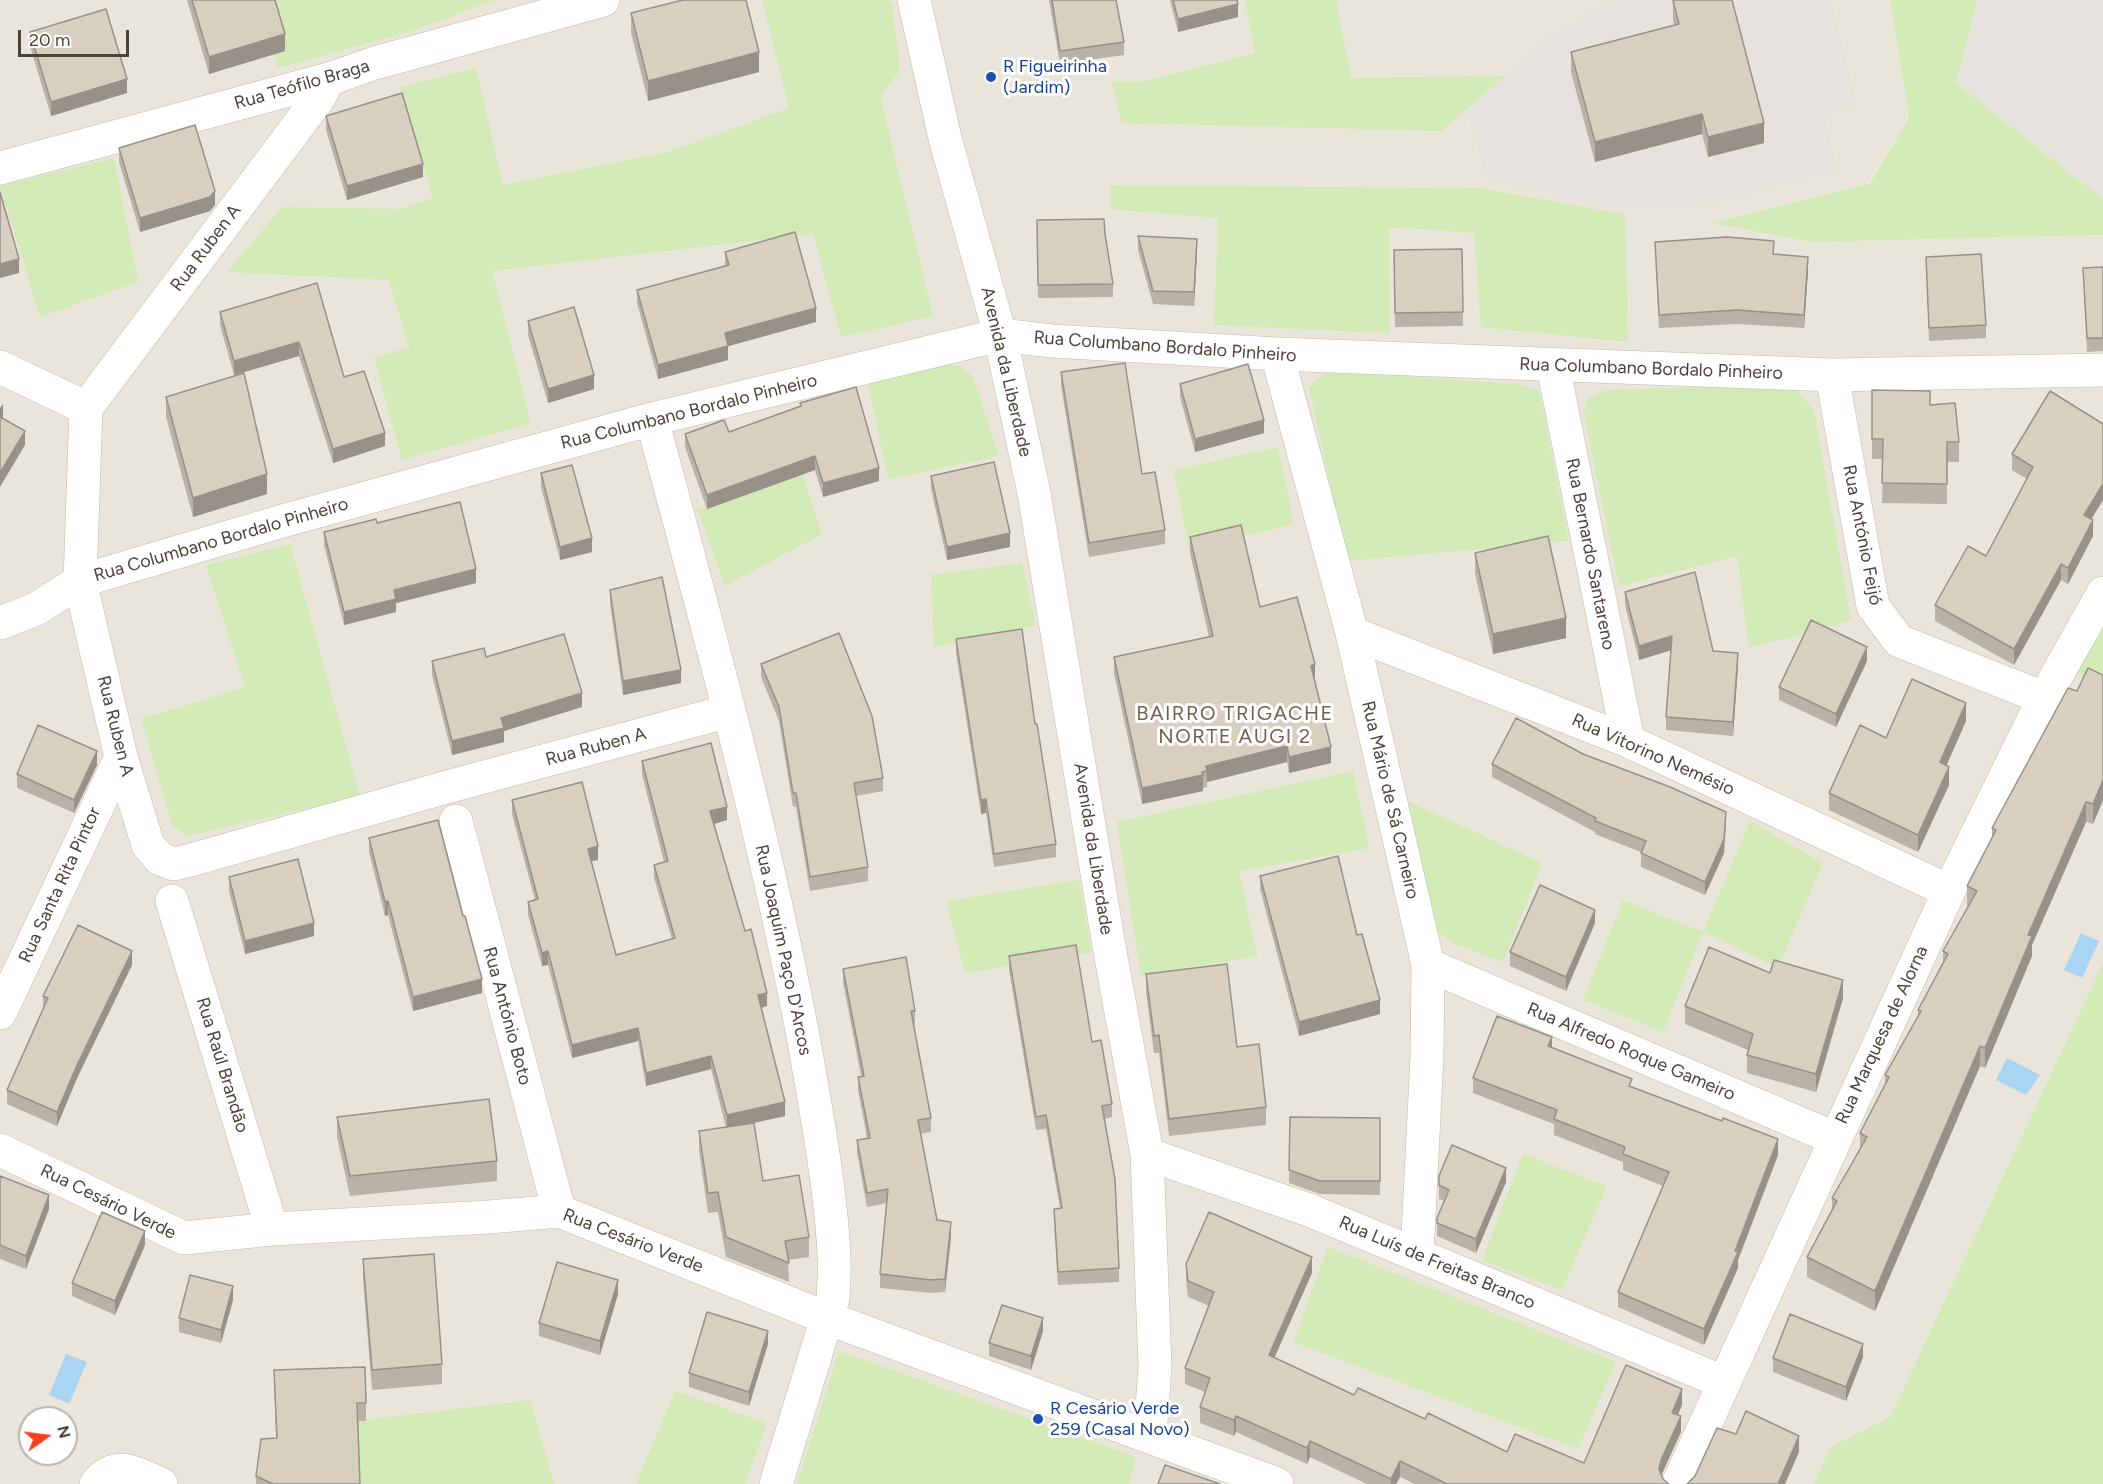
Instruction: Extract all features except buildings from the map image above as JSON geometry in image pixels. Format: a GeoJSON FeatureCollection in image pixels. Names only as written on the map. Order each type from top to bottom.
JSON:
{"type":"FeatureCollection","features":[{"type":"Feature","properties":{"kind":"street","name":"Rua Teófilo Braga"},"geometry":{"type":"LineString","coordinates":[[0,168],[329,79],[375,63],[603,0]]}},
{"type":"Feature","properties":{"kind":"street","name":"Avenida da Liberdade"},"geometry":{"type":"LineString","coordinates":[[915,0],[945,138],[1000,335],[1034,493],[1109,946],[1147,1154],[1155,1367],[1149,1436]]}},
{"type":"Feature","properties":{"kind":"street","name":"Rua Ruben A"},"geometry":{"type":"LineString","coordinates":[[329,79],[318,99],[86,408],[80,581],[121,757],[148,845],[160,859],[174,864],[729,711]]}},
{"type":"Feature","properties":{"kind":"street","name":"Rua Columbano Bordalo Pinheiro"},"geometry":{"type":"LineString","coordinates":[[0,622],[36,609],[80,581],[279,522],[652,419],[1000,335],[1052,341],[1277,354],[1832,375],[2103,370]]}},
{"type":"Feature","properties":{"kind":"street","name":"Rua Mário de Sá Carneiro"},"geometry":{"type":"LineString","coordinates":[[1277,354],[1352,633],[1428,965],[1427,1056],[1417,1255]]}},
{"type":"Feature","properties":{"kind":"street","name":"Rua Bernardo Santareno"},"geometry":{"type":"LineString","coordinates":[[1553,366],[1628,741]]}},
{"type":"Feature","properties":{"kind":"street"},"geometry":{"type":"LineString","coordinates":[[0,367],[86,408]]}},
{"type":"Feature","properties":{"kind":"street","name":"Rua António Feijó"},"geometry":{"type":"LineString","coordinates":[[1832,375],[1873,606],[1899,641],[2044,698]]}},
{"type":"Feature","properties":{"kind":"street","name":"Rua Joaquim Paço D'Arcos"},"geometry":{"type":"LineString","coordinates":[[652,419],[729,711],[788,958],[823,1146],[835,1246],[836,1272],[833,1298],[776,1484]]}},
{"type":"Feature","properties":{"kind":"street","name":"Rua Marquesa de Alorna"},"geometry":{"type":"LineString","coordinates":[[1678,1484],[1834,1138],[1949,891],[2044,698],[2103,593]]}},
{"type":"Feature","properties":{"kind":"street","name":"Rua Vitorino Nemésio"},"geometry":{"type":"LineString","coordinates":[[1352,633],[1628,741],[1949,891]]}},
{"type":"Feature","properties":{"kind":"street","name":"Rua Santa Rita Pintor"},"geometry":{"type":"LineString","coordinates":[[0,1013],[121,757]]}},
{"type":"Feature","properties":{"kind":"street","name":"Rua António Boto"},"geometry":{"type":"LineString","coordinates":[[456,820],[559,1211]]}},
{"type":"Feature","properties":{"kind":"street","name":"Rua Raúl Brandão"},"geometry":{"type":"LineString","coordinates":[[171,902],[272,1229]]}},
{"type":"Feature","properties":{"kind":"street","name":"Rua Alfredo Roque Gameiro"},"geometry":{"type":"LineString","coordinates":[[1428,965],[1834,1138]]}},
{"type":"Feature","properties":{"kind":"street","name":"Rua Cesário Verde"},"geometry":{"type":"LineString","coordinates":[[0,1150],[184,1238],[272,1229],[559,1211],[827,1318],[1149,1436]]}},
{"type":"Feature","properties":{"kind":"street","name":"Rua Luís de Freitas Branco"},"geometry":{"type":"LineString","coordinates":[[1147,1154],[1309,1210],[1723,1382]]}},
{"type":"Feature","properties":{"kind":"street"},"geometry":{"type":"LineString","coordinates":[[1149,1436],[1277,1484]]}},
{"type":"Feature","properties":{"kind":"street"},"geometry":{"type":"LineString","coordinates":[[96,1484],[105,1474],[122,1469],[161,1484]]}},
{"type":"Feature","properties":{"kind":"shaded area"},"geometry":{"type":"Polygon","coordinates":[[[0,0],[1890,0],[1909,118],[1868,184],[1813,242],[2103,235],[2103,629],[2076,673],[2103,687],[2103,963],[1890,1417],[1830,1447],[1814,1484],[0,1484],[0,0]]]}},
{"type":"Feature","properties":{"kind":"shaded area"},"geometry":{"type":"Polygon","coordinates":[[[1611,0],[1793,0],[1794,2],[1831,0],[1858,106],[1824,115],[1838,171],[1702,206],[1597,205],[1486,179],[1467,109],[1553,34],[1611,0]]]}},
{"type":"Feature","properties":{"kind":"shaded area"},"geometry":{"type":"Polygon","coordinates":[[[1978,0],[2103,0],[2103,199],[1956,83],[1978,0]]]}},
{"type":"Feature","properties":{"kind":"green space"},"geometry":{"type":"Polygon","coordinates":[[[264,0],[495,0],[409,32],[278,68],[264,0]]]}},
{"type":"Feature","properties":{"kind":"green space"},"geometry":{"type":"Polygon","coordinates":[[[762,0],[888,0],[892,4],[900,71],[880,95],[933,316],[841,337],[813,234],[492,271],[531,423],[402,460],[374,358],[409,347],[389,280],[227,272],[282,207],[401,209],[433,198],[400,87],[476,68],[503,185],[668,152],[789,108],[762,0]]]}},
{"type":"Feature","properties":{"kind":"green space"},"geometry":{"type":"Polygon","coordinates":[[[1245,0],[1336,0],[1351,78],[1505,76],[1441,131],[1122,123],[1112,82],[1146,81],[1255,53],[1245,0]]]}},
{"type":"Feature","properties":{"kind":"green space"},"geometry":{"type":"Polygon","coordinates":[[[1890,0],[1978,0],[1956,83],[2103,199],[2103,235],[1812,242],[1713,223],[1869,184],[1909,118],[1890,0]]]}},
{"type":"Feature","properties":{"kind":"green space"},"geometry":{"type":"Polygon","coordinates":[[[114,158],[138,282],[40,317],[0,186],[114,158]]]}},
{"type":"Feature","properties":{"kind":"green space"},"geometry":{"type":"Polygon","coordinates":[[[1110,185],[1478,188],[1625,214],[1628,342],[1481,327],[1474,233],[1389,227],[1390,333],[1214,325],[1218,218],[1111,209],[1110,185]]]}},
{"type":"Feature","properties":{"kind":"green space"},"geometry":{"type":"Polygon","coordinates":[[[945,363],[960,366],[973,377],[999,456],[888,479],[868,383],[945,363]]]}},
{"type":"Feature","properties":{"kind":"green space"},"geometry":{"type":"Polygon","coordinates":[[[1326,371],[1516,384],[1539,390],[1569,541],[1347,561],[1309,387],[1326,371]]]}},
{"type":"Feature","properties":{"kind":"green space"},"geometry":{"type":"Polygon","coordinates":[[[1783,385],[1795,388],[1814,411],[1851,620],[1811,633],[1749,647],[1737,556],[1619,586],[1584,415],[1587,399],[1605,390],[1783,385]]]}},
{"type":"Feature","properties":{"kind":"green space"},"geometry":{"type":"Polygon","coordinates":[[[1278,447],[1294,524],[1189,550],[1174,470],[1278,447]]]}},
{"type":"Feature","properties":{"kind":"green space"},"geometry":{"type":"Polygon","coordinates":[[[802,473],[822,534],[725,586],[697,508],[707,509],[802,473]]]}},
{"type":"Feature","properties":{"kind":"green space"},"geometry":{"type":"Polygon","coordinates":[[[290,544],[360,796],[188,836],[173,827],[141,719],[245,687],[206,565],[290,544]]]}},
{"type":"Feature","properties":{"kind":"green space"},"geometry":{"type":"Polygon","coordinates":[[[1022,563],[1036,625],[934,647],[931,575],[1022,563]]]}},
{"type":"Feature","properties":{"kind":"green space"},"geometry":{"type":"Polygon","coordinates":[[[2103,629],[2103,687],[2076,673],[2103,629]]]}},
{"type":"Feature","properties":{"kind":"green space"},"geometry":{"type":"Polygon","coordinates":[[[1353,771],[1369,848],[1239,871],[1257,956],[1141,976],[1117,822],[1353,771]]]}},
{"type":"Feature","properties":{"kind":"green space"},"geometry":{"type":"Polygon","coordinates":[[[1407,801],[1542,863],[1503,962],[1450,942],[1432,926],[1407,801]]]}},
{"type":"Feature","properties":{"kind":"green space"},"geometry":{"type":"Polygon","coordinates":[[[1750,821],[1823,863],[1778,968],[1703,932],[1750,821]]]}},
{"type":"Feature","properties":{"kind":"green space"},"geometry":{"type":"Polygon","coordinates":[[[1079,880],[1091,953],[965,973],[946,901],[1079,880]]]}},
{"type":"Feature","properties":{"kind":"green space"},"geometry":{"type":"Polygon","coordinates":[[[1623,900],[1703,932],[1663,1032],[1583,1000],[1623,900]]]}},
{"type":"Feature","properties":{"kind":"green space"},"geometry":{"type":"Polygon","coordinates":[[[2103,963],[2103,1484],[1814,1484],[1830,1447],[1890,1417],[2103,963]]]}},
{"type":"Feature","properties":{"kind":"green space"},"geometry":{"type":"Polygon","coordinates":[[[1523,1154],[1607,1186],[1562,1290],[1482,1260],[1523,1154]]]}},
{"type":"Feature","properties":{"kind":"green space"},"geometry":{"type":"Polygon","coordinates":[[[1328,1247],[1616,1362],[1578,1449],[1293,1342],[1328,1247]]]}},
{"type":"Feature","properties":{"kind":"green space"},"geometry":{"type":"Polygon","coordinates":[[[839,1351],[1136,1457],[1129,1484],[797,1484],[839,1351]]]}},
{"type":"Feature","properties":{"kind":"green space"},"geometry":{"type":"Polygon","coordinates":[[[675,1391],[767,1423],[745,1484],[636,1484],[675,1391]]]}},
{"type":"Feature","properties":{"kind":"green space"},"geometry":{"type":"Polygon","coordinates":[[[530,1400],[554,1484],[361,1484],[355,1421],[530,1400]]]}},
{"type":"Feature","properties":{"kind":"water"},"geometry":{"type":"Polygon","coordinates":[[[2081,933],[2099,941],[2082,978],[2064,970],[2081,933]]]}},
{"type":"Feature","properties":{"kind":"water"},"geometry":{"type":"Polygon","coordinates":[[[2007,1058],[2040,1075],[2026,1095],[1996,1080],[2007,1058]]]}},
{"type":"Feature","properties":{"kind":"water"},"geometry":{"type":"Polygon","coordinates":[[[66,1354],[87,1362],[69,1404],[49,1395],[66,1354]]]}},
{"type":"Feature","properties":{"kind":"place","name":"R Figueirinha (Jardim)"},"geometry":{"type":"Point","coordinates":[991,77]}},
{"type":"Feature","properties":{"kind":"place","name":"R Cesário Verde 259 (Casal Novo)"},"geometry":{"type":"Point","coordinates":[1038,1419]}},
{"type":"Feature","properties":{"kind":"district","name":"BAIRRO TRIGACHE NORTE AUGI 2"},"geometry":{"type":"Point","coordinates":[1235,726]}}]}
